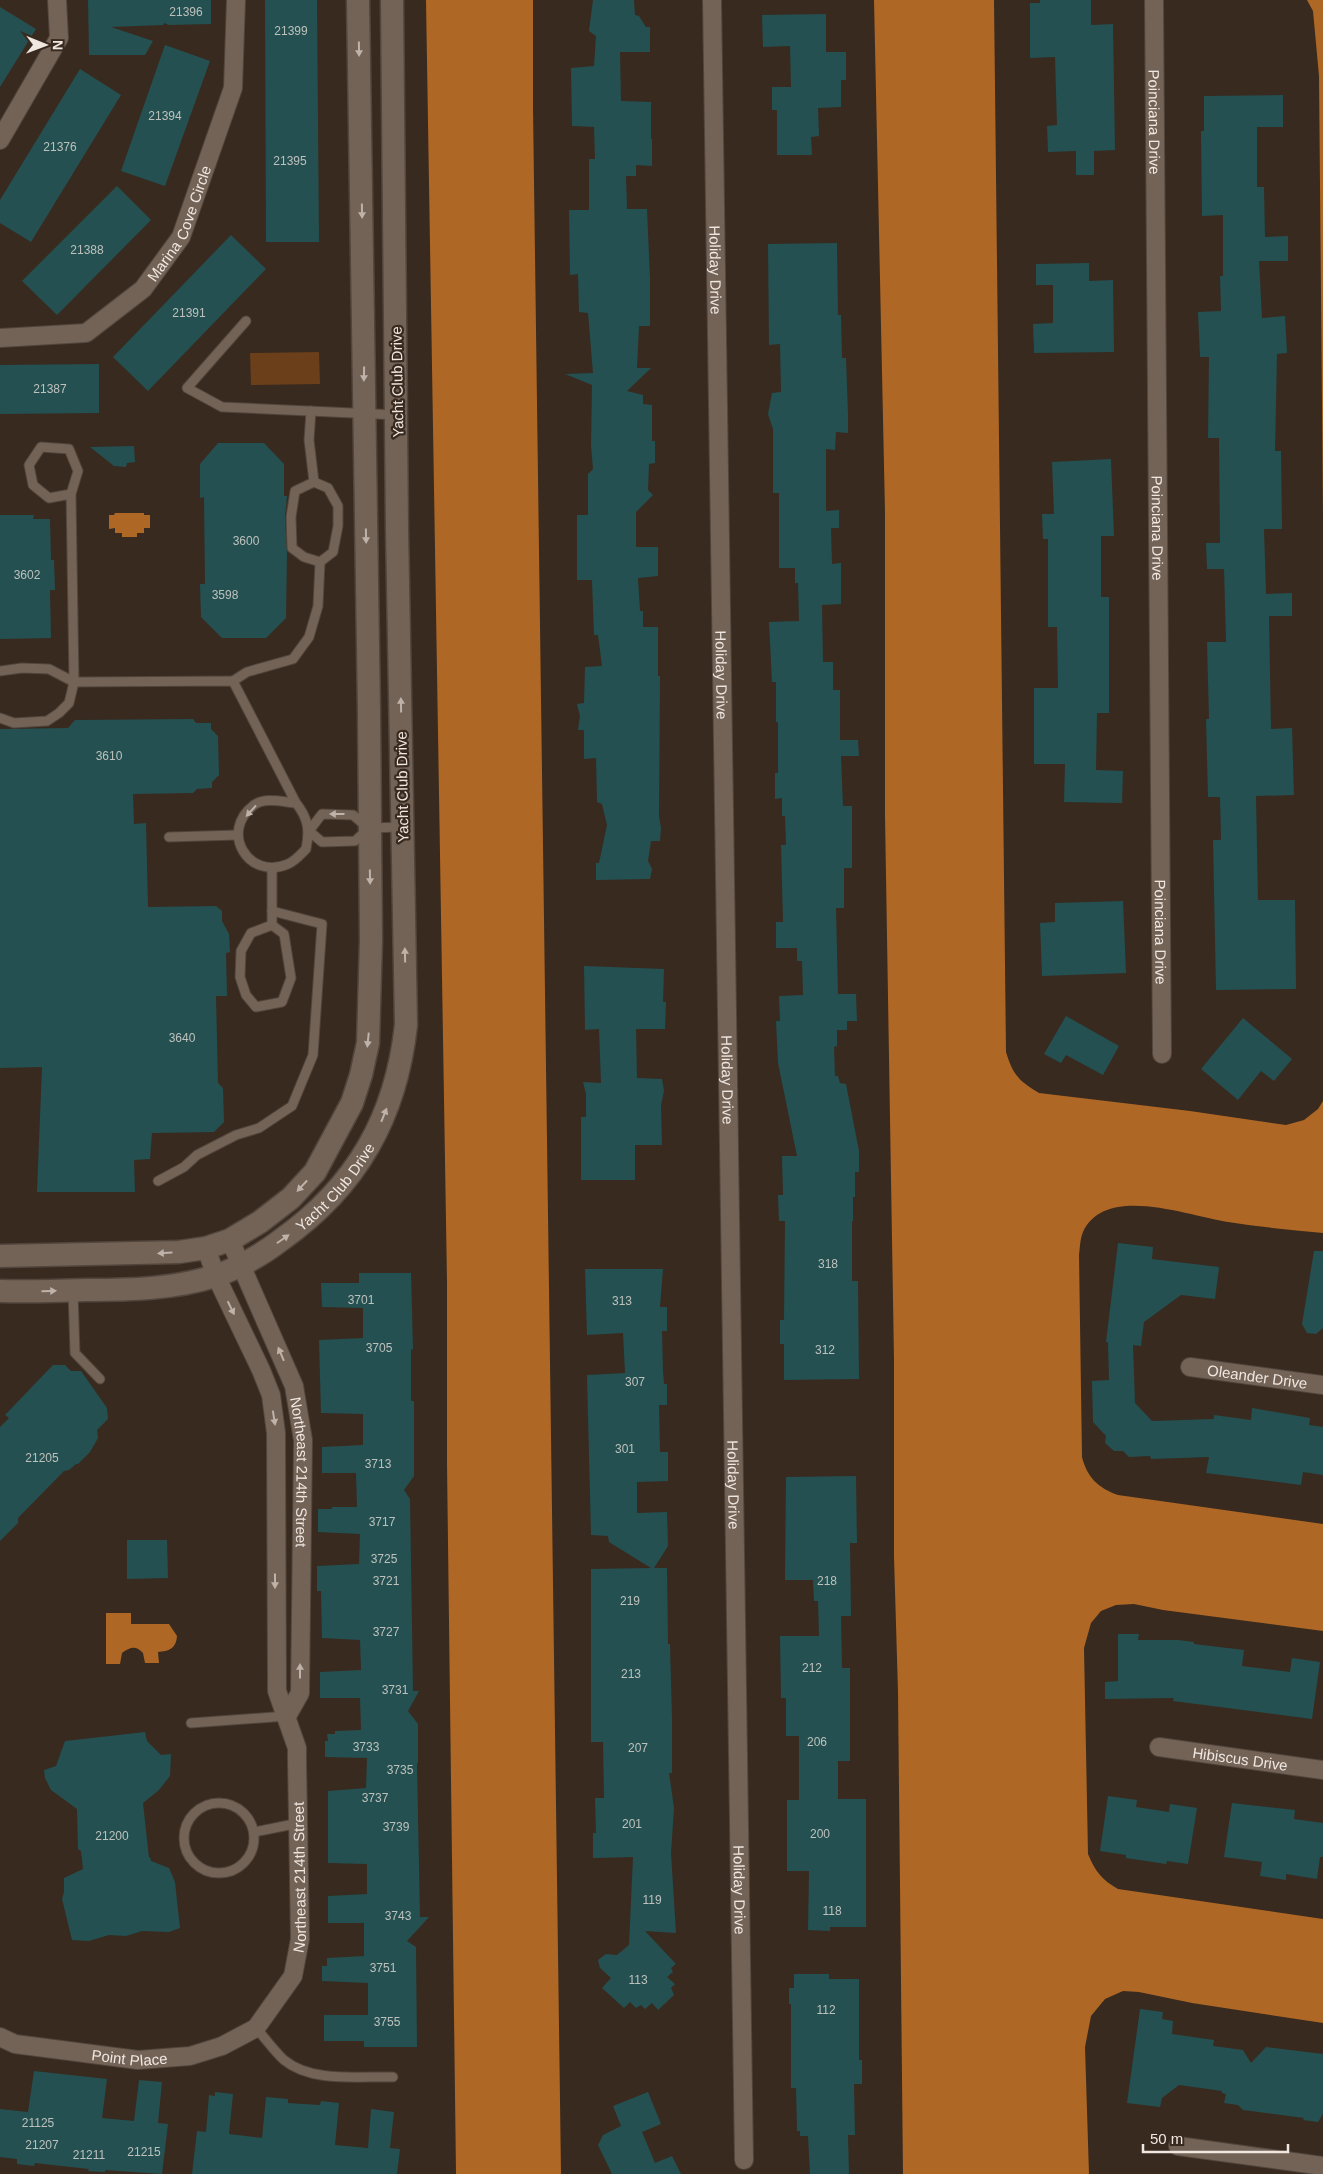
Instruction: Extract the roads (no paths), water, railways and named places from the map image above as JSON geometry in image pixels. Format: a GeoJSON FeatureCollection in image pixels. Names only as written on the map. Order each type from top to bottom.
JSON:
{"type":"FeatureCollection","features":[{"type":"Feature","properties":{"kind":"street"},"geometry":{"type":"LineString","coordinates":[[0,140],[59,38],[57,0]]}},
{"type":"Feature","properties":{"kind":"street","name":"Marina Cove Circle"},"geometry":{"type":"LineString","coordinates":[[0,338],[86,333],[143,289],[181,237],[233,88],[236,0]]}},
{"type":"Feature","properties":{"kind":"street","name":"Yacht Club Drive"},"geometry":{"type":"LineString","coordinates":[[0,1256],[179,1252],[206,1248],[230,1240],[260,1222],[291,1198],[315,1172],[334,1139],[355,1093],[368,1043],[371,940],[358,0]]}},
{"type":"Feature","properties":{"kind":"street","name":"Yacht Club Drive"},"geometry":{"type":"LineString","coordinates":[[0,1291],[140,1290],[216,1276],[262,1254],[294,1231],[323,1206],[344,1182],[366,1154],[395,1086],[403,1052],[406,1025],[404,827],[397,539],[392,0]]}},
{"type":"Feature","properties":{"kind":"street","name":"Holiday Drive"},"geometry":{"type":"LineString","coordinates":[[712,0],[744,2160]]}},
{"type":"Feature","properties":{"kind":"street","name":"Poinciana Drive"},"geometry":{"type":"LineString","coordinates":[[1154,0],[1162,1054]]}},
{"type":"Feature","properties":{"kind":"street","name":"Northeast 214th Street"},"geometry":{"type":"LineString","coordinates":[[230,1240],[294,1386],[303,1440],[300,1693],[286,1716]]}},
{"type":"Feature","properties":{"kind":"street","name":"Northeast 214th Street"},"geometry":{"type":"LineString","coordinates":[[206,1248],[216,1276],[271,1395],[276,1433],[277,1691],[297,1748],[300,1939],[293,1976],[256,2028]]}},
{"type":"Feature","properties":{"kind":"street","name":"Oleander Drive"},"geometry":{"type":"LineString","coordinates":[[1190,1367],[1323,1385]]}},
{"type":"Feature","properties":{"kind":"street"},"geometry":{"type":"LineString","coordinates":[[271,1395],[294,1386]]}},
{"type":"Feature","properties":{"kind":"street","name":"Hibiscus Drive"},"geometry":{"type":"LineString","coordinates":[[1159,1747],[1323,1770]]}},
{"type":"Feature","properties":{"kind":"street","name":"Point Place"},"geometry":{"type":"LineString","coordinates":[[0,2037],[15,2044],[138,2060],[190,2056],[222,2046],[256,2028]]}},
{"type":"Feature","properties":{"kind":"street"},"geometry":{"type":"LineString","coordinates":[[1178,2146],[1323,2166]]}},
{"type":"Feature","properties":{"kind":"lane"},"geometry":{"type":"LineString","coordinates":[[246,321],[187,388],[222,407],[397,415]]}},
{"type":"Feature","properties":{"kind":"lane"},"geometry":{"type":"LineString","coordinates":[[311,411],[309,440],[314,482]]}},
{"type":"Feature","properties":{"kind":"lane"},"geometry":{"type":"LineString","coordinates":[[0,718],[14,723],[47,721],[59,713],[68,703],[74,682],[71,494],[78,471],[70,449],[40,447],[29,465],[33,485],[49,498],[71,494]]}},
{"type":"Feature","properties":{"kind":"lane"},"geometry":{"type":"LineString","coordinates":[[0,670],[22,668],[49,669],[74,682],[233,682],[247,672],[293,659],[309,637],[318,606],[320,562],[333,552],[338,526],[338,506],[328,488],[314,482],[295,491],[291,517],[292,548],[304,557],[320,562]]}},
{"type":"Feature","properties":{"kind":"lane"},"geometry":{"type":"LineString","coordinates":[[233,682],[296,803],[305,814],[309,831],[306,849],[289,864],[272,868],[260,866],[250,860],[242,849],[237,836],[240,825],[255,805],[267,801],[296,803]]}},
{"type":"Feature","properties":{"kind":"lane"},"geometry":{"type":"LineString","coordinates":[[309,831],[322,814],[353,815],[369,828],[404,827]]}},
{"type":"Feature","properties":{"kind":"lane"},"geometry":{"type":"LineString","coordinates":[[309,831],[322,842],[347,842],[355,841],[369,828]]}},
{"type":"Feature","properties":{"kind":"lane"},"geometry":{"type":"LineString","coordinates":[[169,837],[237,836]]}},
{"type":"Feature","properties":{"kind":"lane"},"geometry":{"type":"LineString","coordinates":[[272,868],[272,925]]}},
{"type":"Feature","properties":{"kind":"lane"},"geometry":{"type":"LineString","coordinates":[[158,1181],[184,1167],[197,1155],[236,1136],[259,1128],[292,1106],[313,1055],[322,924],[272,912]]}},
{"type":"Feature","properties":{"kind":"lane"},"geometry":{"type":"LineString","coordinates":[[272,925],[284,934],[291,978],[282,1002],[256,1007],[246,995],[240,977],[241,951],[251,934],[272,925]]}},
{"type":"Feature","properties":{"kind":"lane"},"geometry":{"type":"LineString","coordinates":[[73,1291],[75,1353],[100,1379]]}},
{"type":"Feature","properties":{"kind":"lane"},"geometry":{"type":"LineString","coordinates":[[192,1723],[286,1716]]}},
{"type":"Feature","properties":{"kind":"lane"},"geometry":{"type":"LineString","coordinates":[[211,1803],[223,1803],[234,1806],[243,1812],[250,1821],[254,1832],[254,1844],[250,1856],[242,1865],[226,1873],[209,1873],[198,1868],[189,1859],[184,1848],[183,1836],[186,1824],[196,1811],[211,1803]]}},
{"type":"Feature","properties":{"kind":"lane"},"geometry":{"type":"LineString","coordinates":[[254,1832],[298,1823]]}},
{"type":"Feature","properties":{"kind":"lane"},"geometry":{"type":"LineString","coordinates":[[256,2028],[284,2059],[296,2067],[319,2075],[393,2077]]}}]}
